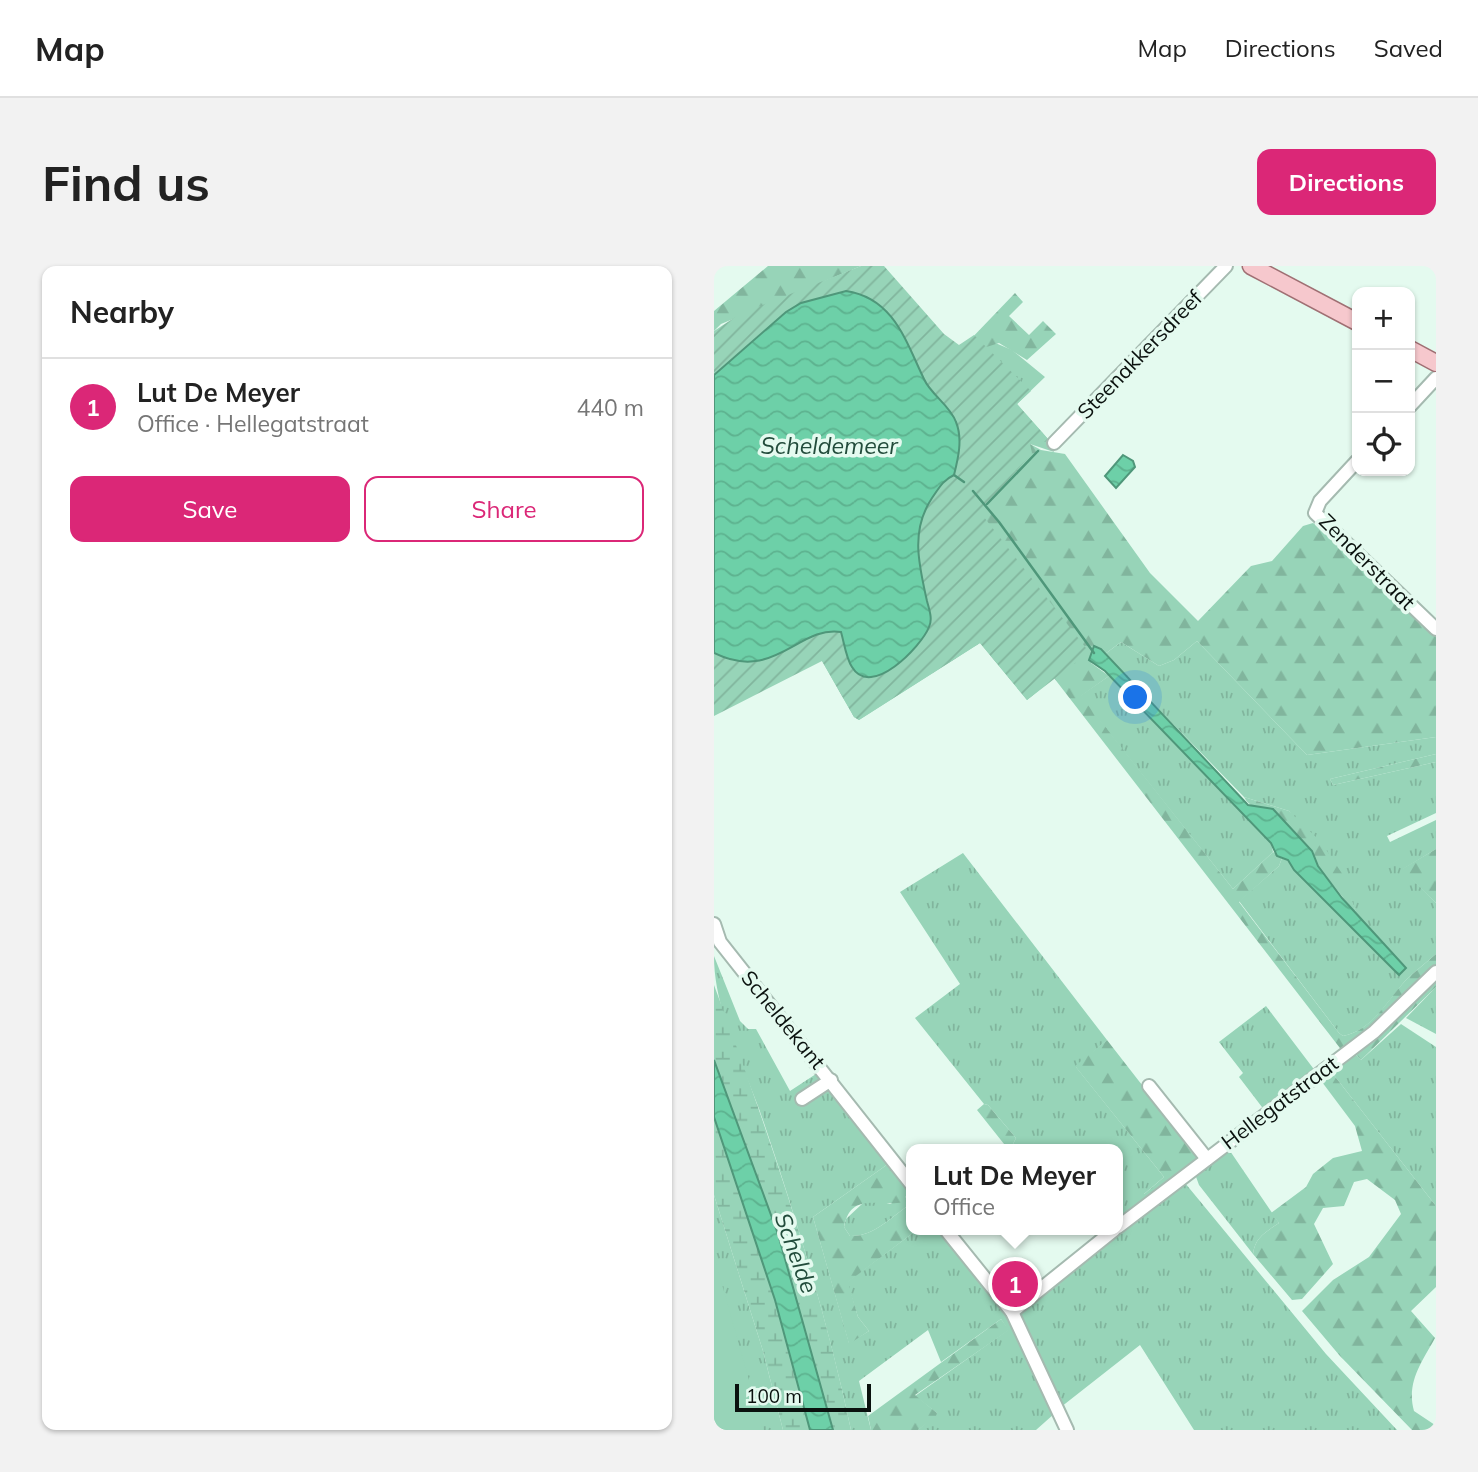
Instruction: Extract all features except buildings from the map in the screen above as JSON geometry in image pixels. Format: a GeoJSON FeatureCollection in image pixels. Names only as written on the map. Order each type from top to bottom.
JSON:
{"type":"FeatureCollection","features":[{"type":"Feature","properties":{"kind":"main road"},"geometry":{"type":"LineString","coordinates":[[1251,266],[1352,319]]}},
{"type":"Feature","properties":{"kind":"main road"},"geometry":{"type":"LineString","coordinates":[[1412,350],[1436,363]]}},
{"type":"Feature","properties":{"kind":"street","name":"Steenakkersdreef"},"geometry":{"type":"LineString","coordinates":[[1054,443],[1226,266]]}},
{"type":"Feature","properties":{"kind":"street"},"geometry":{"type":"LineString","coordinates":[[1415,400],[1436,378]]}},
{"type":"Feature","properties":{"kind":"street","name":"Zenderstraat"},"geometry":{"type":"LineString","coordinates":[[1352,466],[1320,501],[1315,513],[1436,629]]}},
{"type":"Feature","properties":{"kind":"street","name":"Scheldekant"},"geometry":{"type":"LineString","coordinates":[[714,924],[720,942],[906,1177]]}},
{"type":"Feature","properties":{"kind":"street","name":"Hellegatstraat"},"geometry":{"type":"LineString","coordinates":[[1123,1223],[1374,1032],[1436,972]]}},
{"type":"Feature","properties":{"kind":"street","name":"Scheldekant"},"geometry":{"type":"LineString","coordinates":[[802,1099],[831,1080]]}},
{"type":"Feature","properties":{"kind":"street"},"geometry":{"type":"LineString","coordinates":[[1149,1086],[1207,1159]]}},
{"type":"Feature","properties":{"kind":"street"},"geometry":{"type":"LineString","coordinates":[[950,1235],[1012,1312],[1067,1430]]}},
{"type":"Feature","properties":{"kind":"street","name":"Hellegatstraat"},"geometry":{"type":"LineString","coordinates":[[1012,1312],[1107,1235]]}},
{"type":"Feature","properties":{"kind":"green space"},"geometry":{"type":"Polygon","coordinates":[[[768,266],[861,266],[721,324],[714,331],[714,311],[768,266]]]}},
{"type":"Feature","properties":{"kind":"green space","name":"Scheldemeer"},"geometry":{"type":"Polygon","coordinates":[[[861,266],[884,266],[944,334],[959,345],[974,335],[1031,391],[1017,404],[1048,439],[1045,442],[1035,439],[1030,444],[1032,453],[980,512],[1089,652],[1027,700],[980,643],[859,720],[854,717],[822,661],[714,716],[714,331],[740,314],[861,266]]]}},
{"type":"Feature","properties":{"kind":"green space"},"geometry":{"type":"Polygon","coordinates":[[[1015,293],[1023,302],[1009,316],[1029,335],[1043,321],[1056,334],[1027,360],[999,343],[974,351],[959,345],[967,343],[1015,293]]]}},
{"type":"Feature","properties":{"kind":"green space"},"geometry":{"type":"Polygon","coordinates":[[[993,342],[1012,350],[1045,377],[1017,404],[1048,439],[1054,452],[1030,444],[974,351],[993,342]]]}},
{"type":"Feature","properties":{"kind":"green space"},"geometry":{"type":"Polygon","coordinates":[[[1030,444],[1041,450],[1065,454],[1150,573],[1198,621],[1251,566],[1272,561],[1303,526],[1313,523],[1324,530],[1436,635],[1436,737],[1307,755],[1197,641],[1174,660],[1159,666],[1121,642],[1105,654],[1101,649],[1091,663],[1109,676],[1081,696],[1233,889],[1273,852],[1282,858],[1279,866],[1239,902],[1343,1036],[1354,1033],[1371,1021],[1406,980],[1436,954],[1436,966],[1343,1052],[1054,678],[1027,700],[980,643],[859,720],[854,717],[822,661],[965,519],[1030,444]]]}},
{"type":"Feature","properties":{"kind":"green space"},"geometry":{"type":"Polygon","coordinates":[[[1197,641],[1307,755],[1436,737],[1436,754],[1330,779],[1333,785],[1436,762],[1436,813],[1387,836],[1390,842],[1436,820],[1436,849],[1403,869],[1436,903],[1436,954],[1406,980],[1371,1021],[1354,1033],[1343,1036],[1339,1033],[1239,901],[1279,866],[1282,858],[1288,860],[1294,870],[1399,975],[1406,968],[1357,915],[1350,897],[1289,811],[1244,797],[1105,654],[1121,642],[1159,666],[1174,660],[1197,641]]]}},
{"type":"Feature","properties":{"kind":"green space"},"geometry":{"type":"Polygon","coordinates":[[[1109,676],[1271,843],[1273,852],[1233,889],[1080,696],[1109,676]]]}},
{"type":"Feature","properties":{"kind":"green space"},"geometry":{"type":"Polygon","coordinates":[[[1436,754],[1436,762],[1333,785],[1330,779],[1436,754]]]}},
{"type":"Feature","properties":{"kind":"green space"},"geometry":{"type":"Polygon","coordinates":[[[1244,797],[1289,811],[1321,842],[1343,875],[1357,915],[1318,866],[1312,851],[1268,808],[1254,807],[1244,797]]]}},
{"type":"Feature","properties":{"kind":"green space"},"geometry":{"type":"Polygon","coordinates":[[[1436,849],[1436,903],[1402,869],[1436,849]]]}},
{"type":"Feature","properties":{"kind":"green space"},"geometry":{"type":"Polygon","coordinates":[[[963,853],[1107,1040],[1076,1067],[1164,1177],[1144,1194],[1147,1199],[1123,1218],[1123,1144],[1013,1144],[1016,1138],[988,1105],[984,1104],[915,1018],[960,984],[900,892],[963,853]]]}},
{"type":"Feature","properties":{"kind":"green space"},"geometry":{"type":"Polygon","coordinates":[[[714,956],[740,1021],[748,1029],[756,1029],[790,1091],[819,1072],[888,1164],[813,1217],[849,1343],[869,1331],[858,1317],[847,1282],[910,1235],[944,1235],[1006,1312],[1054,1414],[1036,1430],[918,1430],[937,1413],[915,1396],[1008,1330],[1001,1319],[941,1362],[928,1330],[859,1381],[871,1430],[851,1430],[833,1352],[801,1237],[764,1123],[725,1020],[715,977],[714,956]]]}},
{"type":"Feature","properties":{"kind":"green space"},"geometry":{"type":"Polygon","coordinates":[[[1436,978],[1436,987],[1361,1060],[1354,1053],[1436,978]]]}},
{"type":"Feature","properties":{"kind":"green space"},"geometry":{"type":"Polygon","coordinates":[[[714,985],[791,1205],[824,1317],[851,1430],[833,1430],[778,1234],[714,1060],[714,985]]]}},
{"type":"Feature","properties":{"kind":"green space"},"geometry":{"type":"Polygon","coordinates":[[[1436,987],[1436,1034],[1406,1018],[1436,987]]]}},
{"type":"Feature","properties":{"kind":"green space"},"geometry":{"type":"Polygon","coordinates":[[[1266,1006],[1316,1072],[1265,1111],[1239,1077],[1243,1073],[1219,1042],[1266,1006]]]}},
{"type":"Feature","properties":{"kind":"green space"},"geometry":{"type":"Polygon","coordinates":[[[1401,1024],[1436,1047],[1436,1206],[1330,1070],[1354,1053],[1361,1060],[1401,1024]]]}},
{"type":"Feature","properties":{"kind":"green space"},"geometry":{"type":"Polygon","coordinates":[[[1107,1040],[1198,1157],[1147,1199],[1143,1195],[1164,1177],[1075,1066],[1107,1040]]]}},
{"type":"Feature","properties":{"kind":"green space"},"geometry":{"type":"Polygon","coordinates":[[[1330,1070],[1436,1206],[1436,1287],[1411,1311],[1435,1338],[1417,1373],[1412,1391],[1414,1411],[1435,1425],[1431,1430],[1412,1430],[1340,1356],[1302,1311],[1333,1280],[1369,1257],[1401,1214],[1395,1200],[1367,1179],[1354,1182],[1344,1206],[1323,1208],[1314,1224],[1333,1264],[1302,1299],[1292,1300],[1253,1254],[1259,1239],[1279,1223],[1271,1213],[1306,1187],[1313,1174],[1333,1158],[1362,1151],[1355,1126],[1319,1078],[1330,1070]]]}},
{"type":"Feature","properties":{"kind":"green space"},"geometry":{"type":"Polygon","coordinates":[[[984,1104],[988,1105],[1016,1138],[1013,1144],[1004,1144],[977,1110],[984,1104]]]}},
{"type":"Feature","properties":{"kind":"green space"},"geometry":{"type":"Polygon","coordinates":[[[714,1117],[775,1300],[810,1430],[783,1430],[763,1351],[714,1195],[714,1117]]]}},
{"type":"Feature","properties":{"kind":"green space"},"geometry":{"type":"Polygon","coordinates":[[[1228,1148],[1279,1223],[1259,1239],[1253,1254],[1199,1185],[1195,1174],[1228,1148]]]}},
{"type":"Feature","properties":{"kind":"green space"},"geometry":{"type":"Polygon","coordinates":[[[888,1164],[906,1186],[903,1202],[860,1204],[853,1208],[844,1227],[850,1236],[867,1233],[906,1207],[906,1235],[910,1235],[848,1282],[858,1317],[869,1331],[849,1344],[813,1217],[888,1164]]]}},
{"type":"Feature","properties":{"kind":"green space"},"geometry":{"type":"Polygon","coordinates":[[[1185,1183],[1326,1354],[1397,1430],[1194,1430],[1140,1345],[1061,1407],[1018,1315],[1034,1297],[1116,1235],[1123,1235],[1123,1230],[1185,1183]]]}},
{"type":"Feature","properties":{"kind":"green space"},"geometry":{"type":"Polygon","coordinates":[[[714,1195],[763,1351],[783,1430],[714,1430],[714,1195]]]}},
{"type":"Feature","properties":{"kind":"green space"},"geometry":{"type":"Polygon","coordinates":[[[906,1197],[906,1207],[867,1233],[850,1236],[844,1227],[846,1219],[863,1203],[876,1200],[890,1204],[906,1197]]]}},
{"type":"Feature","properties":{"kind":"green space"},"geometry":{"type":"Polygon","coordinates":[[[714,1256],[763,1430],[714,1430],[714,1256]]]}},
{"type":"Feature","properties":{"kind":"green space"},"geometry":{"type":"Polygon","coordinates":[[[1001,1319],[1009,1330],[915,1395],[937,1413],[936,1416],[918,1430],[871,1430],[868,1416],[1001,1319]]]}},
{"type":"Feature","properties":{"kind":"water","name":"Scheldemeer"},"geometry":{"type":"Polygon","coordinates":[[[846,291],[876,302],[887,312],[904,337],[927,385],[953,416],[959,435],[954,475],[944,482],[925,510],[919,536],[919,561],[930,624],[924,636],[906,657],[883,674],[871,677],[860,675],[852,667],[841,632],[826,632],[769,658],[753,661],[735,660],[714,653],[714,375],[786,312],[801,303],[846,291]]]}},
{"type":"Feature","properties":{"kind":"water"},"geometry":{"type":"Polygon","coordinates":[[[1123,455],[1133,461],[1135,467],[1116,488],[1105,476],[1123,455]]]}},
{"type":"Feature","properties":{"kind":"water"},"geometry":{"type":"Polygon","coordinates":[[[1094,646],[1101,649],[1248,805],[1273,809],[1312,851],[1318,866],[1342,898],[1406,968],[1399,975],[1294,870],[1288,860],[1277,856],[1271,843],[1105,671],[1089,660],[1094,646]]]}},
{"type":"Feature","properties":{"kind":"water","name":"Schelde"},"geometry":{"type":"Polygon","coordinates":[[[714,1060],[778,1234],[833,1430],[810,1430],[775,1300],[714,1117],[714,1060]]]}},
{"type":"Feature","properties":{"kind":"waterway"},"geometry":{"type":"LineString","coordinates":[[987,504],[1038,451]]}},
{"type":"Feature","properties":{"kind":"waterway"},"geometry":{"type":"LineString","coordinates":[[954,475],[964,482]]}},
{"type":"Feature","properties":{"kind":"waterway"},"geometry":{"type":"LineString","coordinates":[[973,491],[999,522],[1094,653]]}},
{"type":"Feature","properties":{"kind":"place","name":"Lut De Meyer"},"geometry":{"type":"Point","coordinates":[1015,1284]}}]}
